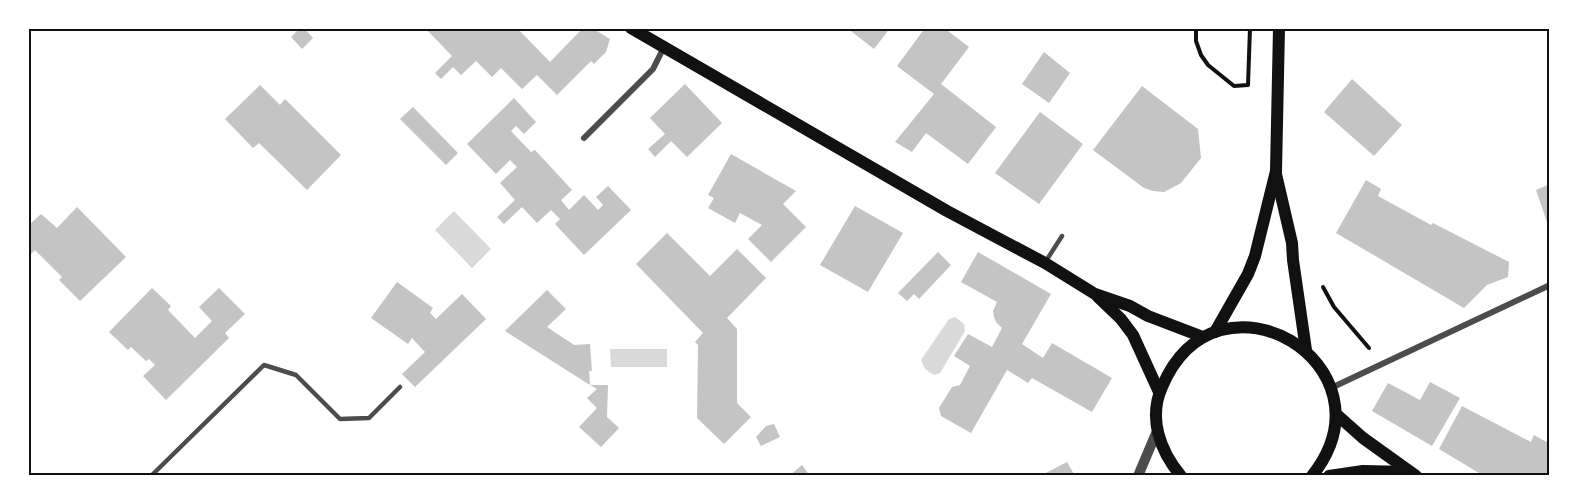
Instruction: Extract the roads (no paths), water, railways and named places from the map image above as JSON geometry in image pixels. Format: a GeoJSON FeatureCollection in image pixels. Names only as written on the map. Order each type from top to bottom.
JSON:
{"type":"FeatureCollection","features":[{"type":"Feature","properties":{"kind":"main road"},"geometry":{"type":"LineString","coordinates":[[632,28],[953,214],[1045,263],[1095,294],[1121,319],[1133,335],[1159,392]]}},
{"type":"Feature","properties":{"kind":"main road"},"geometry":{"type":"LineString","coordinates":[[1209,334],[1251,265],[1275,171],[1280,28]]}},
{"type":"Feature","properties":{"kind":"main road"},"geometry":{"type":"LineString","coordinates":[[1275,171],[1292,243],[1306,350]]}},
{"type":"Feature","properties":{"kind":"main road"},"geometry":{"type":"LineString","coordinates":[[1095,294],[1130,306],[1148,316],[1209,334]]}},
{"type":"Feature","properties":{"kind":"main road"},"geometry":{"type":"LineString","coordinates":[[1181,476],[1168,461],[1157,431],[1156,411],[1159,392],[1169,369],[1184,351],[1209,334],[1247,326],[1279,333],[1306,350],[1321,367],[1331,388],[1336,414],[1333,438],[1323,461],[1312,476]]}},
{"type":"Feature","properties":{"kind":"main road"},"geometry":{"type":"LineString","coordinates":[[1336,414],[1363,438],[1413,474]]}},
{"type":"Feature","properties":{"kind":"main road"},"geometry":{"type":"LineString","coordinates":[[1329,476],[1363,471],[1413,474]]}},
{"type":"Feature","properties":{"kind":"street"},"geometry":{"type":"LineString","coordinates":[[584,138],[653,69],[664,48]]}},
{"type":"Feature","properties":{"kind":"street"},"geometry":{"type":"LineString","coordinates":[[1331,388],[1550,285]]}},
{"type":"Feature","properties":{"kind":"street"},"geometry":{"type":"LineString","coordinates":[[1138,476],[1157,431]]}},
{"type":"Feature","properties":{"kind":"lane"},"geometry":{"type":"LineString","coordinates":[[1045,263],[1062,236]]}},
{"type":"Feature","properties":{"kind":"lane"},"geometry":{"type":"LineString","coordinates":[[151,476],[264,365],[296,375],[340,419],[369,418],[400,387]]}}]}
